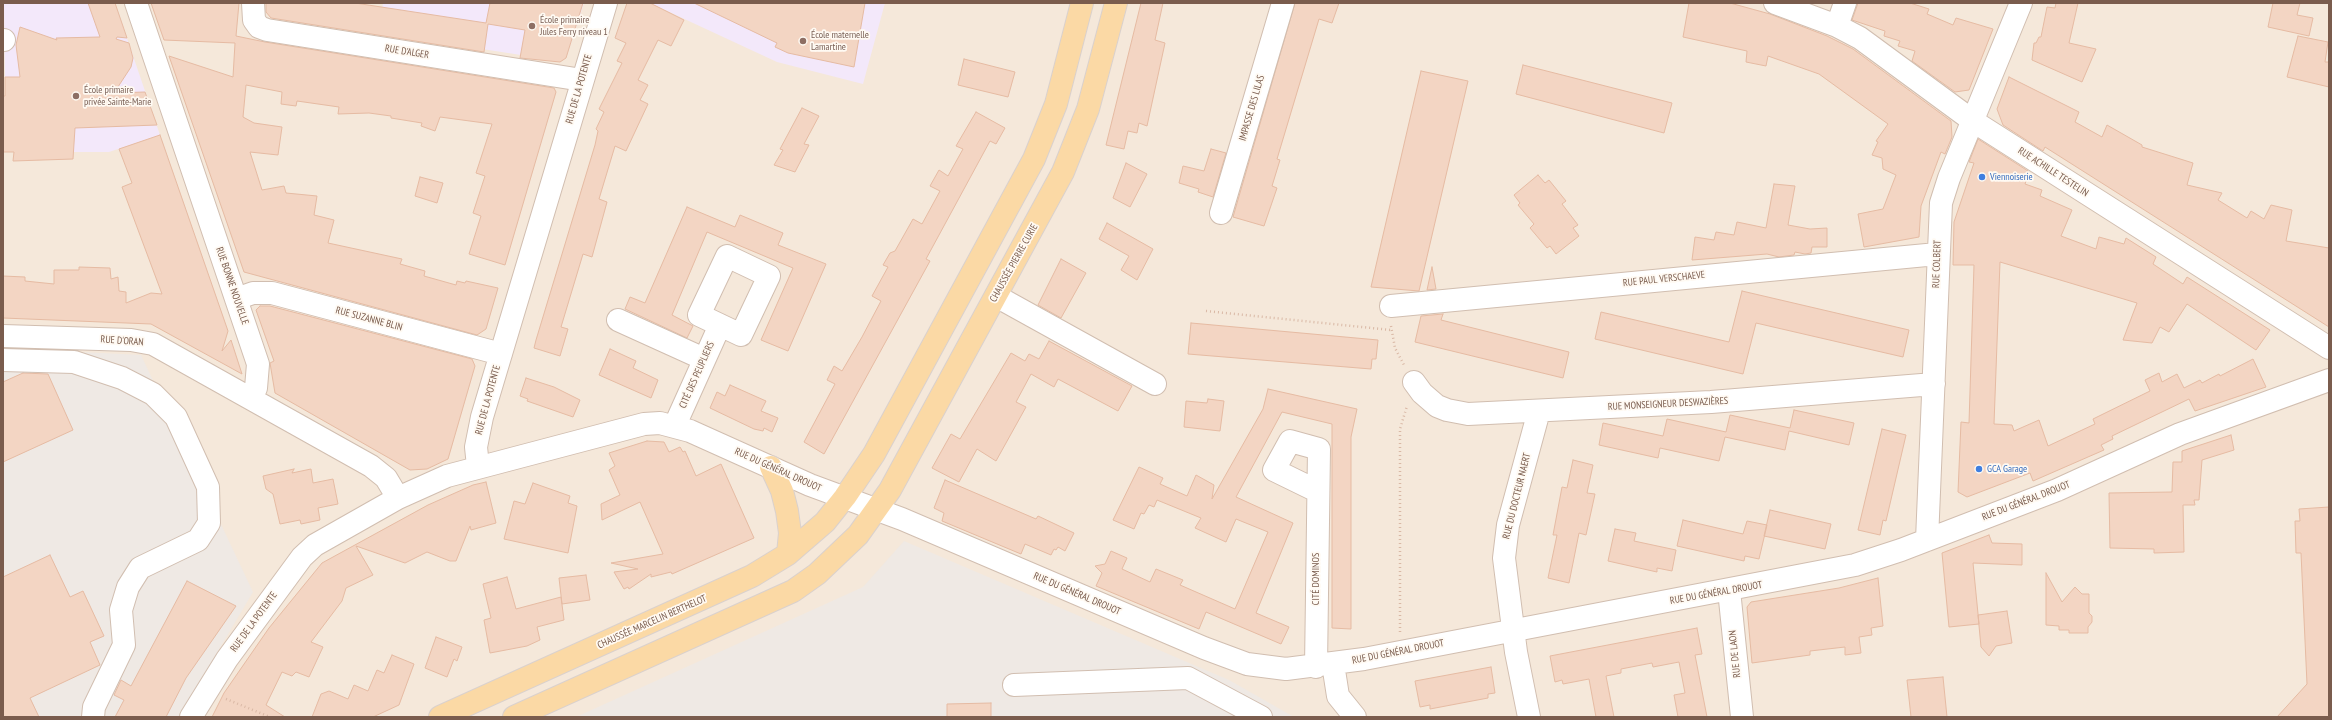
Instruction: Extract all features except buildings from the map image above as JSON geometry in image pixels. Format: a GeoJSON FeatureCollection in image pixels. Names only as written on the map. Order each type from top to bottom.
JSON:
{"type":"FeatureCollection","features":[{"type":"Feature","properties":{"kind":"main road"},"geometry":{"type":"LineString","coordinates":[[845,497],[876,450],[1034,159],[1056,104],[1082,3]]}},
{"type":"Feature","properties":{"kind":"main road","name":"CHAUSSÉE PIERRE CURIE"},"geometry":{"type":"LineString","coordinates":[[878,509],[1047,203],[1076,144],[1088,109],[1116,3]]}},
{"type":"Feature","properties":{"kind":"main road"},"geometry":{"type":"LineString","coordinates":[[771,467],[782,491],[787,511],[790,533],[788,554]]}},
{"type":"Feature","properties":{"kind":"main road","name":"CHAUSSÉE MARCELIN BERTHELOT"},"geometry":{"type":"LineString","coordinates":[[440,717],[728,587],[766,568],[788,554],[825,522],[845,497]]}},
{"type":"Feature","properties":{"kind":"main road"},"geometry":{"type":"LineString","coordinates":[[514,717],[793,591],[817,574],[850,544],[878,509]]}},
{"type":"Feature","properties":{"kind":"street","name":"RUE BONNE NOUVELLE"},"geometry":{"type":"LineString","coordinates":[[136,3],[258,364],[256,388],[251,398]]}},
{"type":"Feature","properties":{"kind":"street","name":"RUE D'ALGER"},"geometry":{"type":"LineString","coordinates":[[253,3],[254,20],[259,27],[267,30],[582,80]]}},
{"type":"Feature","properties":{"kind":"street","name":"RUE DE LA POTENTE"},"geometry":{"type":"LineString","coordinates":[[191,717],[206,690],[307,552],[326,538],[398,498],[447,476],[478,466],[476,447],[478,432],[606,3]]}},
{"type":"Feature","properties":{"kind":"street","name":"IMPASSE DES LILAS"},"geometry":{"type":"LineString","coordinates":[[1221,213],[1283,3]]}},
{"type":"Feature","properties":{"kind":"street","name":"RUE ACHILLE TESTELIN"},"geometry":{"type":"LineString","coordinates":[[1775,3],[1837,26],[1875,47],[1973,121],[2329,348]]}},
{"type":"Feature","properties":{"kind":"street"},"geometry":{"type":"LineString","coordinates":[[1837,26],[1845,3]]}},
{"type":"Feature","properties":{"kind":"street","name":"RUE COLBERT"},"geometry":{"type":"LineString","coordinates":[[1927,540],[1934,384],[1937,254],[1941,203],[2021,3]]}},
{"type":"Feature","properties":{"kind":"street","name":"RUE PAUL VERSCHAEVE"},"geometry":{"type":"LineString","coordinates":[[1391,306],[1937,254]]}},
{"type":"Feature","properties":{"kind":"street","name":"RUE SUZANNE BLIN"},"geometry":{"type":"LineString","coordinates":[[236,299],[253,293],[272,293],[501,354]]}},
{"type":"Feature","properties":{"kind":"street"},"geometry":{"type":"LineString","coordinates":[[996,296],[1154,384]]}},
{"type":"Feature","properties":{"kind":"street"},"geometry":{"type":"LineString","coordinates":[[618,320],[704,359]]}},
{"type":"Feature","properties":{"kind":"street","name":"CITÉ DES PEUPLIERS"},"geometry":{"type":"LineString","coordinates":[[675,425],[720,325]]}},
{"type":"Feature","properties":{"kind":"street","name":"RUE D'ORAN"},"geometry":{"type":"LineString","coordinates":[[3,336],[144,342],[163,349],[251,398]]}},
{"type":"Feature","properties":{"kind":"street"},"geometry":{"type":"LineString","coordinates":[[3,360],[74,362],[122,378],[154,394],[176,417],[208,487],[209,522],[198,540],[140,568],[128,587],[121,610],[124,644],[94,707],[92,717]]}},
{"type":"Feature","properties":{"kind":"street","name":"RUE DU GÉNÉRAL DROUOT"},"geometry":{"type":"LineString","coordinates":[[478,466],[644,424],[675,425],[771,467],[878,509],[1235,660],[1273,668],[1324,666],[1855,565],[1927,540],[2057,490],[2180,434],[2329,380]]}},
{"type":"Feature","properties":{"kind":"street","name":"RUE MONSEIGNEUR DESWAZIÈRES"},"geometry":{"type":"LineString","coordinates":[[1414,382],[1429,400],[1447,410],[1468,414],[1801,395],[1934,384]]}},
{"type":"Feature","properties":{"kind":"street"},"geometry":{"type":"LineString","coordinates":[[251,398],[379,472],[392,486],[398,498]]}},
{"type":"Feature","properties":{"kind":"street","name":"RUE DU DOCTEUR NAERT"},"geometry":{"type":"LineString","coordinates":[[1529,717],[1513,630],[1504,558],[1505,538],[1539,411]]}},
{"type":"Feature","properties":{"kind":"street","name":"CITÉ DOMINOS"},"geometry":{"type":"LineString","coordinates":[[1317,491],[1324,666],[1338,696],[1355,717]]}},
{"type":"Feature","properties":{"kind":"street","name":"RUE DE LAON"},"geometry":{"type":"LineString","coordinates":[[1729,590],[1742,717]]}},
{"type":"Feature","properties":{"kind":"street"},"geometry":{"type":"LineString","coordinates":[[1014,685],[1188,678],[1261,717]]}},
{"type":"Feature","properties":{"kind":"path"},"geometry":{"type":"LineString","coordinates":[[1391,306],[1391,330],[1395,348],[1414,382],[1400,429],[1400,652]]}},
{"type":"Feature","properties":{"kind":"path"},"geometry":{"type":"LineString","coordinates":[[1206,311],[1391,330]]}},
{"type":"Feature","properties":{"kind":"path"},"geometry":{"type":"LineString","coordinates":[[206,690],[270,717]]}},
{"type":"Feature","properties":{"kind":"shaded area"},"geometry":{"type":"Polygon","coordinates":[[[3,3],[2329,3],[2329,717],[3,717],[3,3]]]}},
{"type":"Feature","properties":{"kind":"shaded area","name":"École primaire privée Sainte-Marie"},"geometry":{"type":"Polygon","coordinates":[[[4,3],[115,3],[160,135],[109,152],[6,152],[4,3]]]}},
{"type":"Feature","properties":{"kind":"shaded area"},"geometry":{"type":"Polygon","coordinates":[[[383,3],[584,3],[566,58],[560,61],[378,33],[383,3]]]}},
{"type":"Feature","properties":{"kind":"shaded area","name":"École maternelle Lamartine"},"geometry":{"type":"Polygon","coordinates":[[[650,3],[885,3],[863,84],[777,62],[650,3]]]}},
{"type":"Feature","properties":{"kind":"shaded area"},"geometry":{"type":"Polygon","coordinates":[[[3,348],[141,355],[253,592],[179,717],[3,717],[3,348]]]}},
{"type":"Feature","properties":{"kind":"shaded area"},"geometry":{"type":"Polygon","coordinates":[[[904,541],[1229,680],[1294,717],[576,717],[863,587],[904,541]]]}},
{"type":"Feature","properties":{"kind":"place","name":"École primaire Jules Ferry niveau 1"},"geometry":{"type":"Point","coordinates":[532,26]}},
{"type":"Feature","properties":{"kind":"place","name":"École maternelle Lamartine"},"geometry":{"type":"Point","coordinates":[803,41]}},
{"type":"Feature","properties":{"kind":"place","name":"École primaire privée Sainte-Marie"},"geometry":{"type":"Point","coordinates":[76,96]}},
{"type":"Feature","properties":{"kind":"place","name":"Viennoiserie"},"geometry":{"type":"Point","coordinates":[1982,177]}},
{"type":"Feature","properties":{"kind":"place","name":"GCA Garage"},"geometry":{"type":"Point","coordinates":[1979,469]}}]}
